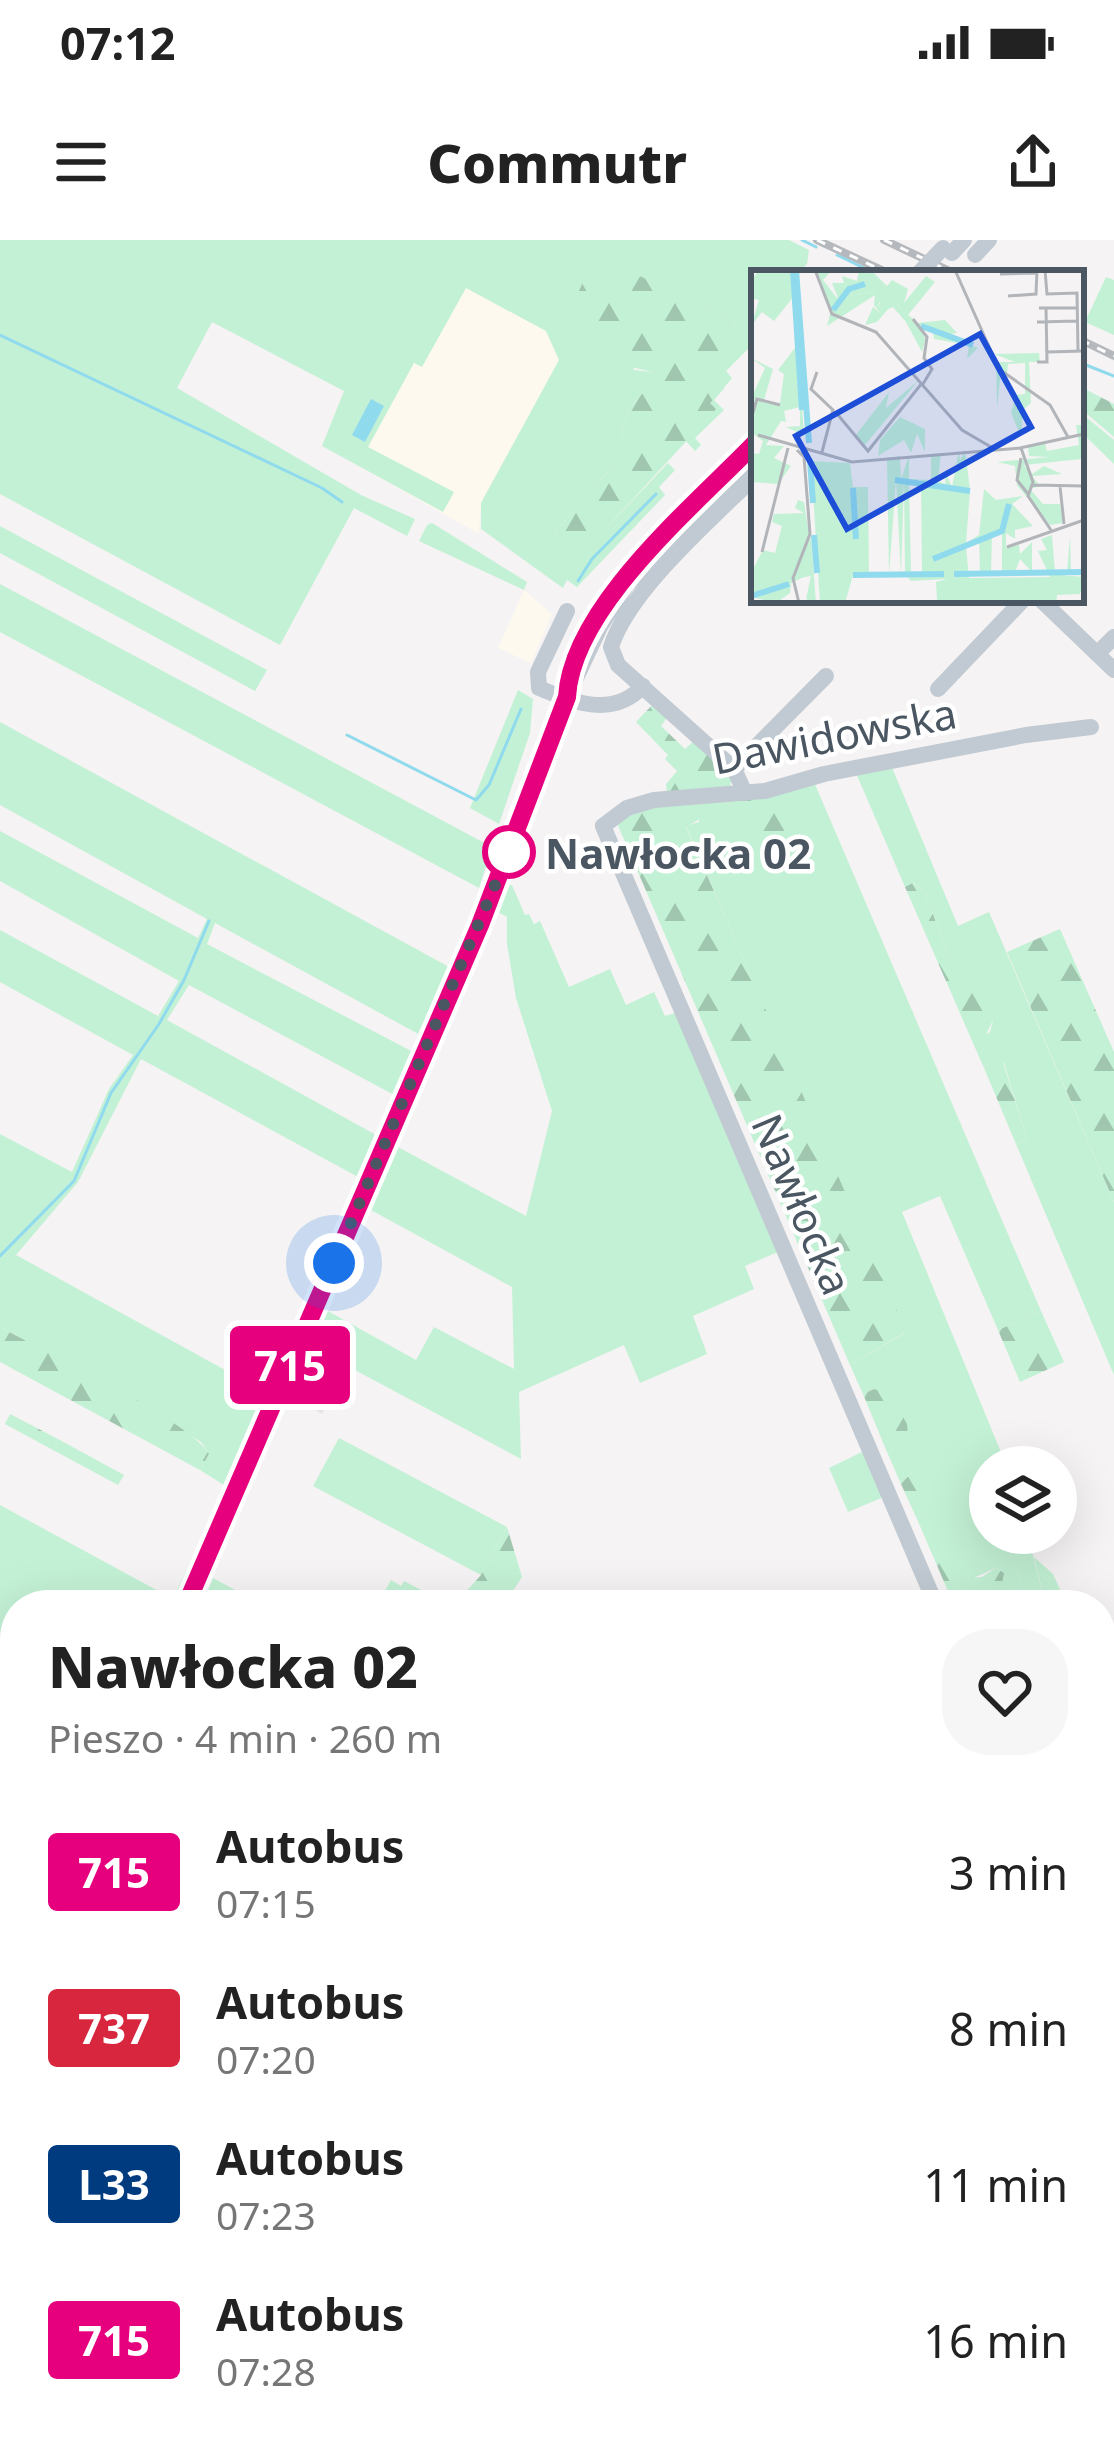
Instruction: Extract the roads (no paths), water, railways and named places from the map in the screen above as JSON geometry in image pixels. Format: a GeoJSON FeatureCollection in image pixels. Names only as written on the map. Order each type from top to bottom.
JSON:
{"type":"FeatureCollection","features":[{"type":"Feature","properties":{"kind":"street"},"geometry":{"type":"LineString","coordinates":[[924,270],[957,247],[988,240]]}},
{"type":"Feature","properties":{"kind":"street"},"geometry":{"type":"LineString","coordinates":[[936,270],[957,247]]}},
{"type":"Feature","properties":{"kind":"street"},"geometry":{"type":"LineString","coordinates":[[567,697],[568,678],[583,642],[608,599],[751,447]]}},
{"type":"Feature","properties":{"kind":"street"},"geometry":{"type":"LineString","coordinates":[[192,1590],[480,925],[567,697],[606,616],[627,585],[751,458]]}},
{"type":"Feature","properties":{"kind":"street"},"geometry":{"type":"LineString","coordinates":[[745,793],[734,769],[614,659],[611,647],[656,577],[751,480]]}},
{"type":"Feature","properties":{"kind":"street"},"geometry":{"type":"LineString","coordinates":[[938,689],[1020,603]]}},
{"type":"Feature","properties":{"kind":"street"},"geometry":{"type":"LineString","coordinates":[[1044,603],[1114,670]]}},
{"type":"Feature","properties":{"kind":"street"},"geometry":{"type":"LineString","coordinates":[[567,610],[537,681],[539,688],[615,706],[631,699],[643,686]]}},
{"type":"Feature","properties":{"kind":"street"},"geometry":{"type":"LineString","coordinates":[[1097,654],[1114,637]]}},
{"type":"Feature","properties":{"kind":"street"},"geometry":{"type":"LineString","coordinates":[[734,769],[826,676]]}},
{"type":"Feature","properties":{"kind":"street","name":"Dawidowska"},"geometry":{"type":"LineString","coordinates":[[602,831],[608,820],[638,804],[745,793],[1026,735],[1090,727]]}},
{"type":"Feature","properties":{"kind":"street","name":"Nawłocka"},"geometry":{"type":"LineString","coordinates":[[602,831],[930,1590]]}},
{"type":"Feature","properties":{"kind":"water"},"geometry":{"type":"Polygon","coordinates":[[[371,399],[384,406],[365,442],[352,435],[371,399]]]}},
{"type":"Feature","properties":{"kind":"waterway"},"geometry":{"type":"LineString","coordinates":[[802,240],[816,247]]}},
{"type":"Feature","properties":{"kind":"waterway"},"geometry":{"type":"LineString","coordinates":[[837,255],[864,268]]}},
{"type":"Feature","properties":{"kind":"waterway"},"geometry":{"type":"LineString","coordinates":[[0,335],[322,488],[342,502]]}},
{"type":"Feature","properties":{"kind":"waterway"},"geometry":{"type":"LineString","coordinates":[[1084,364],[1114,376]]}},
{"type":"Feature","properties":{"kind":"waterway"},"geometry":{"type":"LineString","coordinates":[[578,581],[592,559],[656,494]]}},
{"type":"Feature","properties":{"kind":"waterway"},"geometry":{"type":"LineString","coordinates":[[347,735],[476,800],[489,785],[521,709]]}},
{"type":"Feature","properties":{"kind":"waterway"},"geometry":{"type":"LineString","coordinates":[[0,1256],[74,1181],[111,1093],[159,1024],[209,921]]}},
{"type":"Feature","properties":{"kind":"railway"},"geometry":{"type":"LineString","coordinates":[[817,240],[882,270]]}},
{"type":"Feature","properties":{"kind":"railway"},"geometry":{"type":"LineString","coordinates":[[884,240],[948,270]]}},
{"type":"Feature","properties":{"kind":"railway"},"geometry":{"type":"LineString","coordinates":[[1084,341],[1114,356]]}},
{"type":"Feature","properties":{"kind":"place","name":"Nawłocka 02"},"geometry":{"type":"Point","coordinates":[509,852]}}]}
